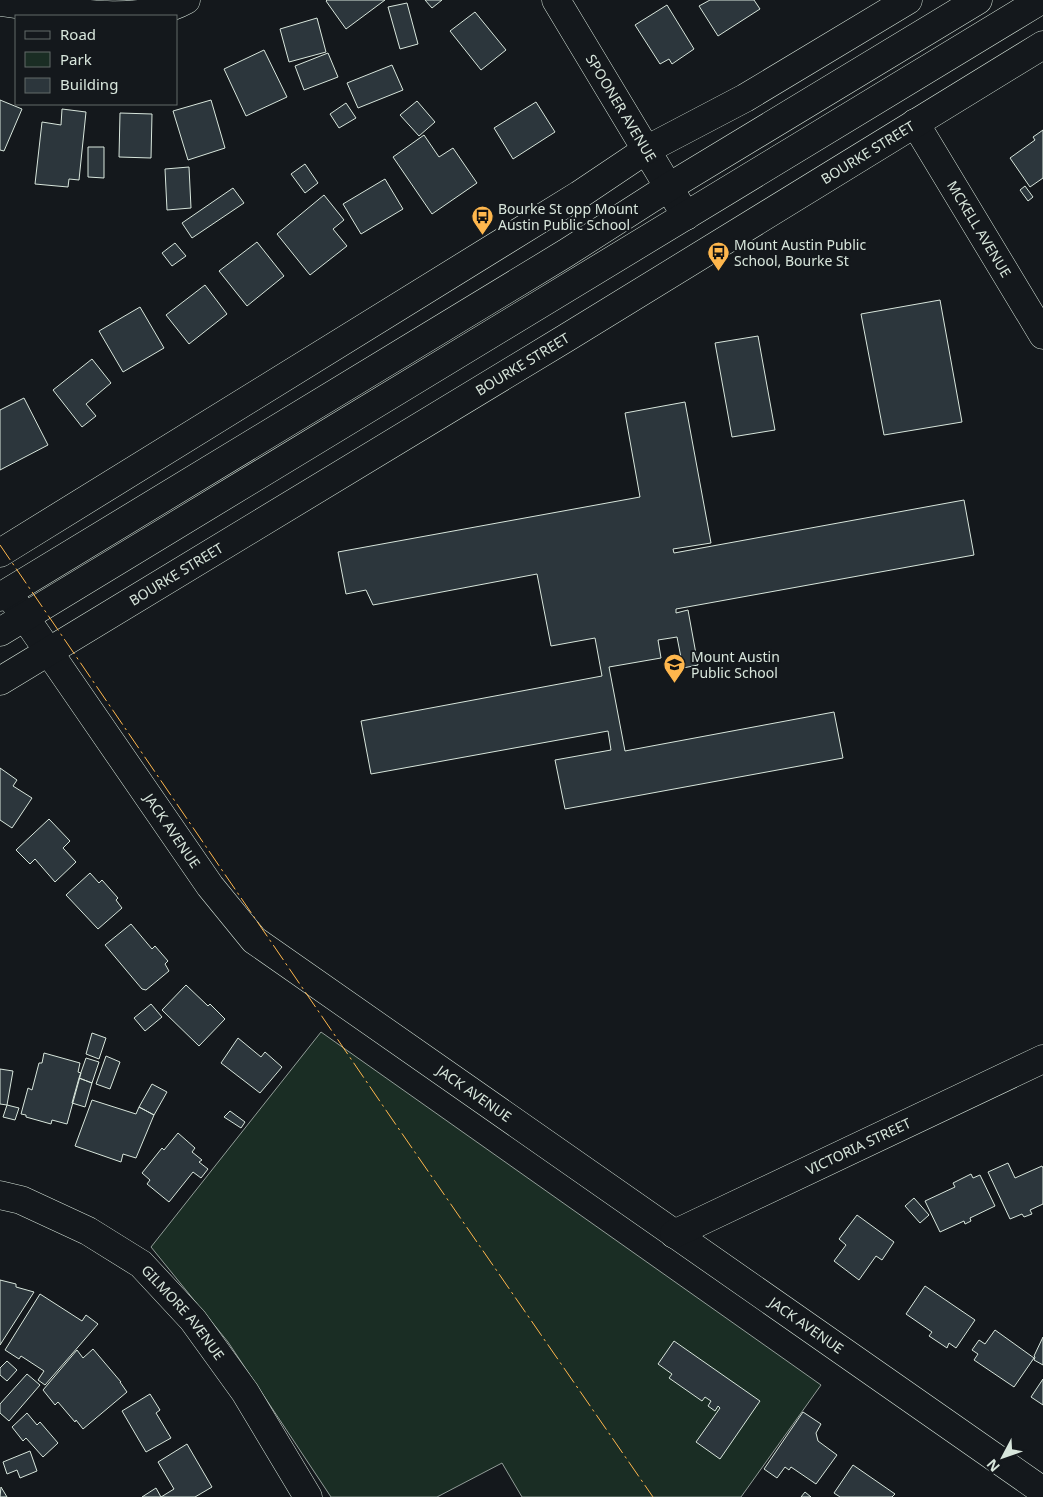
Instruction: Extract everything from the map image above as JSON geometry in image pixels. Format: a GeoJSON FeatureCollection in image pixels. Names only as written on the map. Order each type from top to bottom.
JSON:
{"type":"FeatureCollection","features":[{"type":"Feature","properties":{"kind":"street"},"geometry":{"type":"LineString","coordinates":[[133,15],[152,13],[186,0]]}},
{"type":"Feature","properties":{"kind":"street","name":"SPOONER AVENUE"},"geometry":{"type":"LineString","coordinates":[[556,0],[686,216]]}},
{"type":"Feature","properties":{"kind":"street"},"geometry":{"type":"LineString","coordinates":[[0,552],[571,200],[646,150],[745,98],[908,0]]}},
{"type":"Feature","properties":{"kind":"street"},"geometry":{"type":"LineString","coordinates":[[4,595],[566,253],[669,187],[978,0]]}},
{"type":"Feature","properties":{"kind":"street"},"geometry":{"type":"LineString","coordinates":[[0,632],[1041,0]]}},
{"type":"Feature","properties":{"kind":"street"},"geometry":{"type":"LineString","coordinates":[[0,2],[111,15]]}},
{"type":"Feature","properties":{"kind":"street","name":"BOURKE STREET"},"geometry":{"type":"LineString","coordinates":[[0,680],[566,338],[1043,45]]}},
{"type":"Feature","properties":{"kind":"street","name":"MCKELL AVENUE"},"geometry":{"type":"LineString","coordinates":[[915,123],[1043,334]]}},
{"type":"Feature","properties":{"kind":"street","name":"JACK AVENUE"},"geometry":{"type":"LineString","coordinates":[[4,595],[25,617],[210,886],[254,940],[1043,1491]]}},
{"type":"Feature","properties":{"kind":"street","name":"VICTORIA STREET"},"geometry":{"type":"LineString","coordinates":[[674,1234],[1043,1059]]}},
{"type":"Feature","properties":{"kind":"street","name":"GILMORE AVENUE"},"geometry":{"type":"LineString","coordinates":[[0,1195],[21,1200],[88,1231],[141,1264],[193,1320],[245,1392],[308,1497]]}},
{"type":"Feature","properties":{"kind":"green space"},"geometry":{"type":"Polygon","coordinates":[[[321,1032],[821,1385],[741,1497],[522,1497],[502,1463],[437,1497],[331,1497],[228,1342],[151,1247],[321,1032]]]}},
{"type":"Feature","properties":{"kind":"building"},"geometry":{"type":"Polygon","coordinates":[[[327,0],[385,0],[346,29],[327,0]]]}},
{"type":"Feature","properties":{"kind":"building"},"geometry":{"type":"Polygon","coordinates":[[[425,0],[442,0],[432,8],[425,0]]]}},
{"type":"Feature","properties":{"kind":"building"},"geometry":{"type":"Polygon","coordinates":[[[710,0],[754,0],[760,9],[718,36],[699,6],[710,0]]]}},
{"type":"Feature","properties":{"kind":"building"},"geometry":{"type":"Polygon","coordinates":[[[407,3],[418,44],[400,49],[388,7],[407,3]]]}},
{"type":"Feature","properties":{"kind":"building"},"geometry":{"type":"Polygon","coordinates":[[[667,5],[694,49],[672,64],[669,59],[660,64],[635,25],[667,5]]]}},
{"type":"Feature","properties":{"kind":"building"},"geometry":{"type":"Polygon","coordinates":[[[475,12],[506,50],[481,70],[450,31],[475,12]]]}},
{"type":"Feature","properties":{"kind":"building"},"geometry":{"type":"Polygon","coordinates":[[[317,18],[326,52],[289,62],[280,29],[317,18]]]}},
{"type":"Feature","properties":{"kind":"building"},"geometry":{"type":"Polygon","coordinates":[[[264,50],[287,97],[246,116],[224,69],[264,50]]]}},
{"type":"Feature","properties":{"kind":"building"},"geometry":{"type":"Polygon","coordinates":[[[328,53],[338,77],[304,90],[295,66],[328,53]]]}},
{"type":"Feature","properties":{"kind":"building"},"geometry":{"type":"Polygon","coordinates":[[[392,65],[403,90],[358,108],[347,83],[392,65]]]}},
{"type":"Feature","properties":{"kind":"building"},"geometry":{"type":"Polygon","coordinates":[[[0,100],[22,109],[4,151],[0,150],[0,100]]]}},
{"type":"Feature","properties":{"kind":"building"},"geometry":{"type":"Polygon","coordinates":[[[211,100],[225,148],[188,160],[173,111],[211,100]]]}},
{"type":"Feature","properties":{"kind":"building"},"geometry":{"type":"Polygon","coordinates":[[[417,101],[435,122],[419,136],[400,115],[417,101]]]}},
{"type":"Feature","properties":{"kind":"building"},"geometry":{"type":"Polygon","coordinates":[[[536,102],[555,132],[513,159],[494,128],[536,102]]]}},
{"type":"Feature","properties":{"kind":"building"},"geometry":{"type":"Polygon","coordinates":[[[346,103],[356,118],[339,128],[330,114],[346,103]]]}},
{"type":"Feature","properties":{"kind":"building"},"geometry":{"type":"Polygon","coordinates":[[[62,109],[86,112],[79,180],[69,179],[68,187],[35,184],[42,122],[61,125],[62,109]]]}},
{"type":"Feature","properties":{"kind":"building"},"geometry":{"type":"Polygon","coordinates":[[[120,113],[152,114],[151,158],[119,157],[120,113]]]}},
{"type":"Feature","properties":{"kind":"building"},"geometry":{"type":"Polygon","coordinates":[[[1043,130],[1043,178],[1030,187],[1010,158],[1035,140],[1033,137],[1043,130]]]}},
{"type":"Feature","properties":{"kind":"building"},"geometry":{"type":"Polygon","coordinates":[[[424,135],[439,157],[453,148],[477,183],[432,214],[393,157],[424,135]]]}},
{"type":"Feature","properties":{"kind":"building"},"geometry":{"type":"Polygon","coordinates":[[[88,147],[104,147],[104,178],[88,177],[88,147]]]}},
{"type":"Feature","properties":{"kind":"building"},"geometry":{"type":"Polygon","coordinates":[[[305,164],[318,183],[305,193],[291,174],[305,164]]]}},
{"type":"Feature","properties":{"kind":"building"},"geometry":{"type":"Polygon","coordinates":[[[189,167],[191,208],[167,210],[165,169],[189,167]]]}},
{"type":"Feature","properties":{"kind":"building"},"geometry":{"type":"Polygon","coordinates":[[[385,179],[403,209],[361,234],[343,204],[385,179]]]}},
{"type":"Feature","properties":{"kind":"building"},"geometry":{"type":"Polygon","coordinates":[[[1025,186],[1033,197],[1028,201],[1020,190],[1025,186]]]}},
{"type":"Feature","properties":{"kind":"building"},"geometry":{"type":"Polygon","coordinates":[[[233,188],[244,203],[192,238],[182,223],[233,188]]]}},
{"type":"Feature","properties":{"kind":"building"},"geometry":{"type":"Polygon","coordinates":[[[324,195],[344,220],[333,229],[347,246],[310,275],[277,234],[324,195]]]}},
{"type":"Feature","properties":{"kind":"building"},"geometry":{"type":"Polygon","coordinates":[[[257,242],[284,276],[247,306],[219,271],[257,242]]]}},
{"type":"Feature","properties":{"kind":"building"},"geometry":{"type":"Polygon","coordinates":[[[175,243],[186,256],[172,266],[162,253],[175,243]]]}},
{"type":"Feature","properties":{"kind":"building"},"geometry":{"type":"Polygon","coordinates":[[[205,285],[227,314],[189,344],[166,315],[205,285]]]}},
{"type":"Feature","properties":{"kind":"building"},"geometry":{"type":"Polygon","coordinates":[[[940,300],[962,422],[884,435],[861,314],[940,300]]]}},
{"type":"Feature","properties":{"kind":"building"},"geometry":{"type":"Polygon","coordinates":[[[140,307],[164,348],[123,372],[99,331],[140,307]]]}},
{"type":"Feature","properties":{"kind":"building"},"geometry":{"type":"Polygon","coordinates":[[[758,336],[775,430],[732,437],[715,343],[758,336]]]}},
{"type":"Feature","properties":{"kind":"building"},"geometry":{"type":"Polygon","coordinates":[[[92,359],[111,383],[86,404],[96,416],[82,427],[53,390],[92,359]]]}},
{"type":"Feature","properties":{"kind":"building"},"geometry":{"type":"Polygon","coordinates":[[[24,398],[48,445],[0,470],[0,410],[24,398]]]}},
{"type":"Feature","properties":{"kind":"building"},"geometry":{"type":"Polygon","coordinates":[[[685,402],[711,543],[673,549],[674,553],[964,500],[974,555],[676,609],[676,613],[688,610],[698,665],[683,668],[677,637],[658,640],[661,658],[609,667],[625,751],[834,712],[843,758],[565,809],[555,760],[611,750],[608,731],[371,774],[361,721],[602,676],[595,638],[551,646],[537,574],[373,605],[366,590],[346,594],[338,552],[640,497],[625,413],[685,402]]]}},
{"type":"Feature","properties":{"kind":"building"},"geometry":{"type":"Polygon","coordinates":[[[0,768],[17,780],[13,786],[32,798],[12,828],[0,820],[0,768]]]}},
{"type":"Feature","properties":{"kind":"building"},"geometry":{"type":"Polygon","coordinates":[[[49,819],[70,841],[63,848],[76,862],[55,882],[35,859],[30,864],[16,850],[49,819]]]}},
{"type":"Feature","properties":{"kind":"building"},"geometry":{"type":"Polygon","coordinates":[[[90,873],[99,883],[102,880],[118,898],[116,900],[122,908],[98,929],[66,895],[90,873]]]}},
{"type":"Feature","properties":{"kind":"building"},"geometry":{"type":"Polygon","coordinates":[[[131,924],[152,949],[155,946],[168,961],[165,964],[169,971],[146,990],[142,989],[105,945],[131,924]]]}},
{"type":"Feature","properties":{"kind":"building"},"geometry":{"type":"Polygon","coordinates":[[[186,985],[225,1019],[199,1046],[162,1010],[186,985]]]}},
{"type":"Feature","properties":{"kind":"building"},"geometry":{"type":"Polygon","coordinates":[[[151,1004],[162,1017],[145,1031],[134,1018],[151,1004]]]}},
{"type":"Feature","properties":{"kind":"building"},"geometry":{"type":"Polygon","coordinates":[[[92,1033],[106,1038],[99,1059],[86,1054],[92,1033]]]}},
{"type":"Feature","properties":{"kind":"building"},"geometry":{"type":"Polygon","coordinates":[[[238,1038],[261,1057],[265,1052],[282,1067],[260,1093],[221,1063],[238,1038]]]}},
{"type":"Feature","properties":{"kind":"building"},"geometry":{"type":"Polygon","coordinates":[[[44,1053],[80,1063],[78,1072],[81,1073],[67,1124],[52,1120],[51,1124],[21,1114],[28,1088],[32,1090],[39,1063],[42,1063],[44,1053]]]}},
{"type":"Feature","properties":{"kind":"building"},"geometry":{"type":"Polygon","coordinates":[[[106,1056],[120,1062],[110,1089],[96,1084],[106,1056]]]}},
{"type":"Feature","properties":{"kind":"building"},"geometry":{"type":"Polygon","coordinates":[[[86,1058],[99,1062],[92,1083],[79,1078],[86,1058]]]}},
{"type":"Feature","properties":{"kind":"building"},"geometry":{"type":"Polygon","coordinates":[[[0,1069],[13,1071],[7,1105],[0,1104],[0,1069]]]}},
{"type":"Feature","properties":{"kind":"building"},"geometry":{"type":"Polygon","coordinates":[[[79,1078],[92,1083],[85,1107],[72,1103],[79,1078]]]}},
{"type":"Feature","properties":{"kind":"building"},"geometry":{"type":"Polygon","coordinates":[[[152,1084],[167,1092],[154,1115],[139,1107],[152,1084]]]}},
{"type":"Feature","properties":{"kind":"building"},"geometry":{"type":"Polygon","coordinates":[[[92,1100],[136,1114],[139,1107],[154,1115],[136,1158],[123,1154],[121,1162],[75,1146],[92,1100]]]}},
{"type":"Feature","properties":{"kind":"building"},"geometry":{"type":"Polygon","coordinates":[[[7,1105],[19,1108],[15,1120],[3,1117],[7,1105]]]}},
{"type":"Feature","properties":{"kind":"building"},"geometry":{"type":"Polygon","coordinates":[[[230,1111],[245,1122],[241,1128],[224,1117],[230,1111]]]}},
{"type":"Feature","properties":{"kind":"building"},"geometry":{"type":"Polygon","coordinates":[[[178,1133],[195,1148],[192,1152],[202,1160],[199,1162],[208,1169],[201,1178],[193,1172],[169,1202],[147,1184],[150,1180],[142,1173],[162,1148],[164,1150],[178,1133]]]}},
{"type":"Feature","properties":{"kind":"building"},"geometry":{"type":"Polygon","coordinates":[[[1008,1163],[1015,1178],[1042,1166],[1043,1168],[1043,1204],[1030,1210],[1032,1214],[1024,1217],[1022,1214],[1010,1219],[988,1172],[1008,1163]]]}},
{"type":"Feature","properties":{"kind":"building"},"geometry":{"type":"Polygon","coordinates":[[[971,1174],[973,1178],[980,1175],[995,1206],[970,1218],[971,1221],[965,1224],[964,1221],[940,1232],[925,1201],[955,1187],[953,1183],[971,1174]]]}},
{"type":"Feature","properties":{"kind":"building"},"geometry":{"type":"Polygon","coordinates":[[[914,1198],[929,1215],[920,1223],[905,1206],[914,1198]]]}},
{"type":"Feature","properties":{"kind":"building"},"geometry":{"type":"Polygon","coordinates":[[[857,1215],[894,1242],[882,1260],[876,1256],[859,1280],[834,1261],[846,1245],[839,1239],[857,1215]]]}},
{"type":"Feature","properties":{"kind":"building"},"geometry":{"type":"Polygon","coordinates":[[[0,1280],[16,1284],[16,1287],[34,1292],[0,1345],[0,1280]]]}},
{"type":"Feature","properties":{"kind":"building"},"geometry":{"type":"Polygon","coordinates":[[[925,1286],[975,1320],[956,1348],[949,1343],[947,1348],[929,1336],[932,1332],[906,1314],[925,1286]]]}},
{"type":"Feature","properties":{"kind":"building"},"geometry":{"type":"Polygon","coordinates":[[[40,1294],[82,1321],[86,1315],[98,1324],[45,1385],[38,1380],[44,1371],[21,1356],[19,1359],[5,1350],[40,1294]]]}},
{"type":"Feature","properties":{"kind":"building"},"geometry":{"type":"Polygon","coordinates":[[[995,1330],[1034,1358],[1014,1387],[974,1360],[978,1354],[972,1350],[979,1340],[985,1344],[995,1330]]]}},
{"type":"Feature","properties":{"kind":"building"},"geometry":{"type":"Polygon","coordinates":[[[1043,1337],[1043,1365],[1034,1360],[1034,1356],[1043,1337]]]}},
{"type":"Feature","properties":{"kind":"building"},"geometry":{"type":"Polygon","coordinates":[[[674,1341],[760,1401],[720,1459],[696,1442],[720,1408],[718,1406],[715,1411],[708,1406],[711,1401],[705,1397],[702,1401],[669,1378],[672,1374],[658,1364],[674,1341]]]}},
{"type":"Feature","properties":{"kind":"building"},"geometry":{"type":"Polygon","coordinates":[[[93,1349],[127,1392],[83,1429],[58,1402],[55,1405],[43,1390],[77,1350],[83,1358],[93,1349]]]}},
{"type":"Feature","properties":{"kind":"building"},"geometry":{"type":"Polygon","coordinates":[[[7,1361],[17,1370],[7,1381],[0,1375],[0,1368],[7,1361]]]}},
{"type":"Feature","properties":{"kind":"building"},"geometry":{"type":"Polygon","coordinates":[[[27,1374],[40,1385],[9,1421],[0,1413],[0,1404],[27,1374]]]}},
{"type":"Feature","properties":{"kind":"building"},"geometry":{"type":"Polygon","coordinates":[[[1043,1379],[1043,1405],[1031,1397],[1043,1379]]]}},
{"type":"Feature","properties":{"kind":"building"},"geometry":{"type":"Polygon","coordinates":[[[150,1394],[160,1410],[156,1413],[171,1438],[146,1452],[122,1411],[150,1394]]]}},
{"type":"Feature","properties":{"kind":"building"},"geometry":{"type":"Polygon","coordinates":[[[803,1412],[821,1424],[816,1433],[818,1441],[837,1455],[816,1484],[791,1467],[789,1470],[785,1467],[777,1478],[764,1469],[803,1412]]]}},
{"type":"Feature","properties":{"kind":"building"},"geometry":{"type":"Polygon","coordinates":[[[27,1413],[37,1425],[40,1422],[58,1443],[43,1457],[26,1438],[23,1441],[12,1427],[27,1413]]]}},
{"type":"Feature","properties":{"kind":"building"},"geometry":{"type":"Polygon","coordinates":[[[187,1444],[212,1487],[195,1497],[161,1497],[174,1489],[158,1462],[187,1444]]]}},
{"type":"Feature","properties":{"kind":"building"},"geometry":{"type":"Polygon","coordinates":[[[30,1451],[37,1471],[20,1478],[17,1470],[7,1474],[3,1462],[30,1451]]]}},
{"type":"Feature","properties":{"kind":"building"},"geometry":{"type":"Polygon","coordinates":[[[853,1465],[895,1494],[892,1497],[840,1497],[834,1493],[853,1465]]]}},
{"type":"Feature","properties":{"kind":"building"},"geometry":{"type":"Polygon","coordinates":[[[1,1487],[7,1497],[0,1497],[1,1487]]]}},
{"type":"Feature","properties":{"kind":"building"},"geometry":{"type":"Polygon","coordinates":[[[156,1488],[161,1497],[142,1497],[156,1488]]]}},
{"type":"Feature","properties":{"kind":"building"},"geometry":{"type":"Polygon","coordinates":[[[805,1492],[811,1497],[801,1497],[805,1492]]]}},
{"type":"Feature","properties":{"kind":"power"},"geometry":{"type":"LineString","coordinates":[[0,545],[653,1497]]}},
{"type":"Feature","properties":{"kind":"place","name":"Bourke St opp Mount Austin Public School"},"geometry":{"type":"Point","coordinates":[482,236]}},
{"type":"Feature","properties":{"kind":"place","name":"Mount Austin Public School, Bourke St"},"geometry":{"type":"Point","coordinates":[718,272]}},
{"type":"Feature","properties":{"kind":"place","name":"Mount Austin Public School"},"geometry":{"type":"Point","coordinates":[675,684]}}]}
